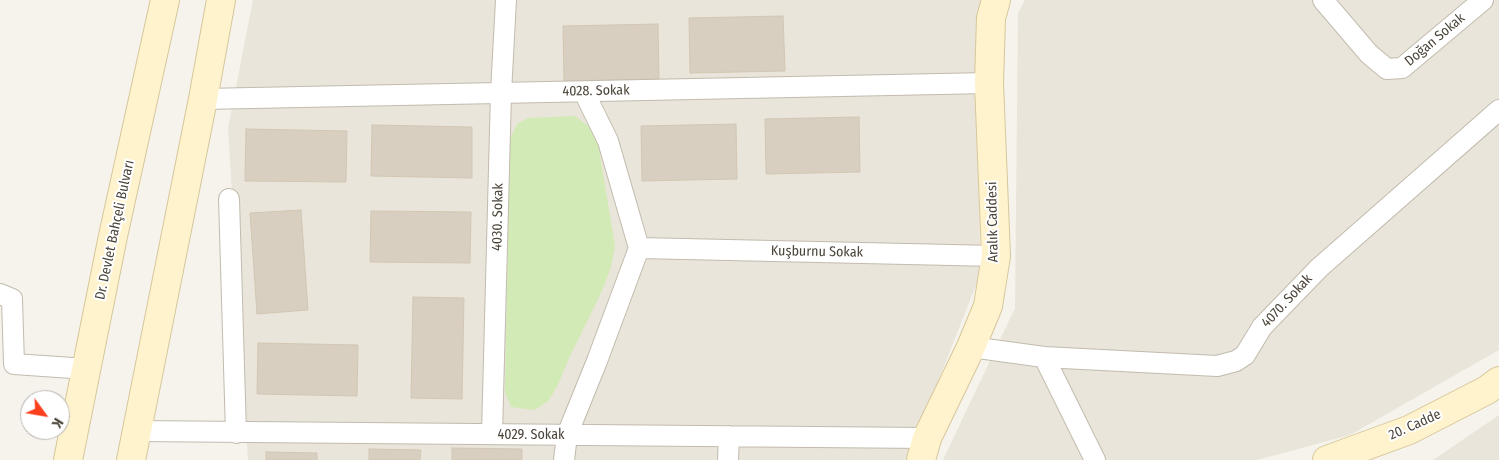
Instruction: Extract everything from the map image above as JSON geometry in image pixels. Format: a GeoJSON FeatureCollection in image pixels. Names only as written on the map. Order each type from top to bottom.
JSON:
{"type":"FeatureCollection","features":[{"type":"Feature","properties":{"kind":"street","name":"Dr. Devlet Bahçeli Bulvarı"},"geometry":{"type":"LineString","coordinates":[[68,460],[113,236],[165,0]]}},
{"type":"Feature","properties":{"kind":"street"},"geometry":{"type":"LineString","coordinates":[[131,460],[203,100],[221,0]]}},
{"type":"Feature","properties":{"kind":"street","name":"4030. Sokak"},"geometry":{"type":"LineString","coordinates":[[492,434],[501,93],[506,0]]}},
{"type":"Feature","properties":{"kind":"street","name":"Aralık Caddesi"},"geometry":{"type":"LineString","coordinates":[[924,449],[988,306],[996,256],[988,83],[991,18],[996,0]]}},
{"type":"Feature","properties":{"kind":"street","name":"Doğan Sokak"},"geometry":{"type":"LineString","coordinates":[[1323,0],[1369,54],[1387,69],[1402,68],[1483,0]]}},
{"type":"Feature","properties":{"kind":"street","name":"4028. Sokak"},"geometry":{"type":"LineString","coordinates":[[203,100],[988,83]]}},
{"type":"Feature","properties":{"kind":"street"},"geometry":{"type":"LineString","coordinates":[[564,460],[567,435],[639,248],[608,141],[584,92]]}},
{"type":"Feature","properties":{"kind":"street","name":"4070. Sokak"},"geometry":{"type":"LineString","coordinates":[[971,347],[1044,357],[1217,366],[1236,361],[1245,355],[1262,327],[1319,268],[1499,110]]}},
{"type":"Feature","properties":{"kind":"street"},"geometry":{"type":"LineString","coordinates":[[229,199],[236,432]]}},
{"type":"Feature","properties":{"kind":"street","name":"Kuşburnu Sokak"},"geometry":{"type":"LineString","coordinates":[[639,248],[996,256]]}},
{"type":"Feature","properties":{"kind":"street"},"geometry":{"type":"LineString","coordinates":[[0,294],[12,299],[14,364],[87,369]]}},
{"type":"Feature","properties":{"kind":"street"},"geometry":{"type":"LineString","coordinates":[[1044,357],[1095,460]]}},
{"type":"Feature","properties":{"kind":"street","name":"20. Cadde"},"geometry":{"type":"LineString","coordinates":[[1327,460],[1409,430],[1488,390],[1499,381]]}},
{"type":"Feature","properties":{"kind":"street","name":"4029. Sokak"},"geometry":{"type":"LineString","coordinates":[[136,432],[729,436],[924,449]]}},
{"type":"Feature","properties":{"kind":"street"},"geometry":{"type":"LineString","coordinates":[[728,460],[729,436]]}},
{"type":"Feature","properties":{"kind":"shaded area"},"geometry":{"type":"Polygon","coordinates":[[[253,0],[986,0],[978,25],[980,275],[907,460],[248,460],[228,128],[253,0]]]}},
{"type":"Feature","properties":{"kind":"shaded area"},"geometry":{"type":"Polygon","coordinates":[[[1025,0],[1499,0],[1499,350],[1350,435],[1257,460],[943,460],[1015,308],[1018,13],[1025,0]]]}},
{"type":"Feature","properties":{"kind":"shaded area"},"geometry":{"type":"Polygon","coordinates":[[[1499,415],[1499,460],[1433,460],[1499,415]]]}},
{"type":"Feature","properties":{"kind":"green space"},"geometry":{"type":"Polygon","coordinates":[[[575,116],[588,126],[598,143],[615,246],[611,267],[602,291],[557,387],[548,401],[535,410],[511,407],[505,392],[510,140],[517,124],[528,118],[575,116]]]}},
{"type":"Feature","properties":{"kind":"building"},"geometry":{"type":"Polygon","coordinates":[[[783,16],[785,71],[690,73],[689,18],[783,16]]]}},
{"type":"Feature","properties":{"kind":"building"},"geometry":{"type":"Polygon","coordinates":[[[658,24],[659,79],[564,81],[563,26],[658,24]]]}},
{"type":"Feature","properties":{"kind":"building"},"geometry":{"type":"Polygon","coordinates":[[[859,117],[860,172],[766,174],[765,119],[859,117]]]}},
{"type":"Feature","properties":{"kind":"building"},"geometry":{"type":"Polygon","coordinates":[[[736,124],[737,179],[642,181],[641,126],[736,124]]]}},
{"type":"Feature","properties":{"kind":"building"},"geometry":{"type":"Polygon","coordinates":[[[372,125],[472,127],[472,178],[371,176],[372,125]]]}},
{"type":"Feature","properties":{"kind":"building"},"geometry":{"type":"Polygon","coordinates":[[[246,129],[347,131],[346,182],[245,181],[246,129]]]}},
{"type":"Feature","properties":{"kind":"building"},"geometry":{"type":"Polygon","coordinates":[[[301,210],[308,310],[257,314],[250,213],[301,210]]]}},
{"type":"Feature","properties":{"kind":"building"},"geometry":{"type":"Polygon","coordinates":[[[371,211],[471,212],[470,263],[370,262],[371,211]]]}},
{"type":"Feature","properties":{"kind":"building"},"geometry":{"type":"Polygon","coordinates":[[[413,297],[464,298],[462,399],[411,398],[413,297]]]}},
{"type":"Feature","properties":{"kind":"building"},"geometry":{"type":"Polygon","coordinates":[[[258,343],[358,345],[357,396],[257,394],[258,343]]]}},
{"type":"Feature","properties":{"kind":"building"},"geometry":{"type":"Polygon","coordinates":[[[452,448],[522,449],[522,460],[452,460],[452,448]]]}},
{"type":"Feature","properties":{"kind":"building"},"geometry":{"type":"Polygon","coordinates":[[[369,449],[421,450],[420,460],[369,460],[369,449]]]}},
{"type":"Feature","properties":{"kind":"building"},"geometry":{"type":"Polygon","coordinates":[[[266,452],[317,453],[317,460],[266,460],[266,452]]]}}]}
